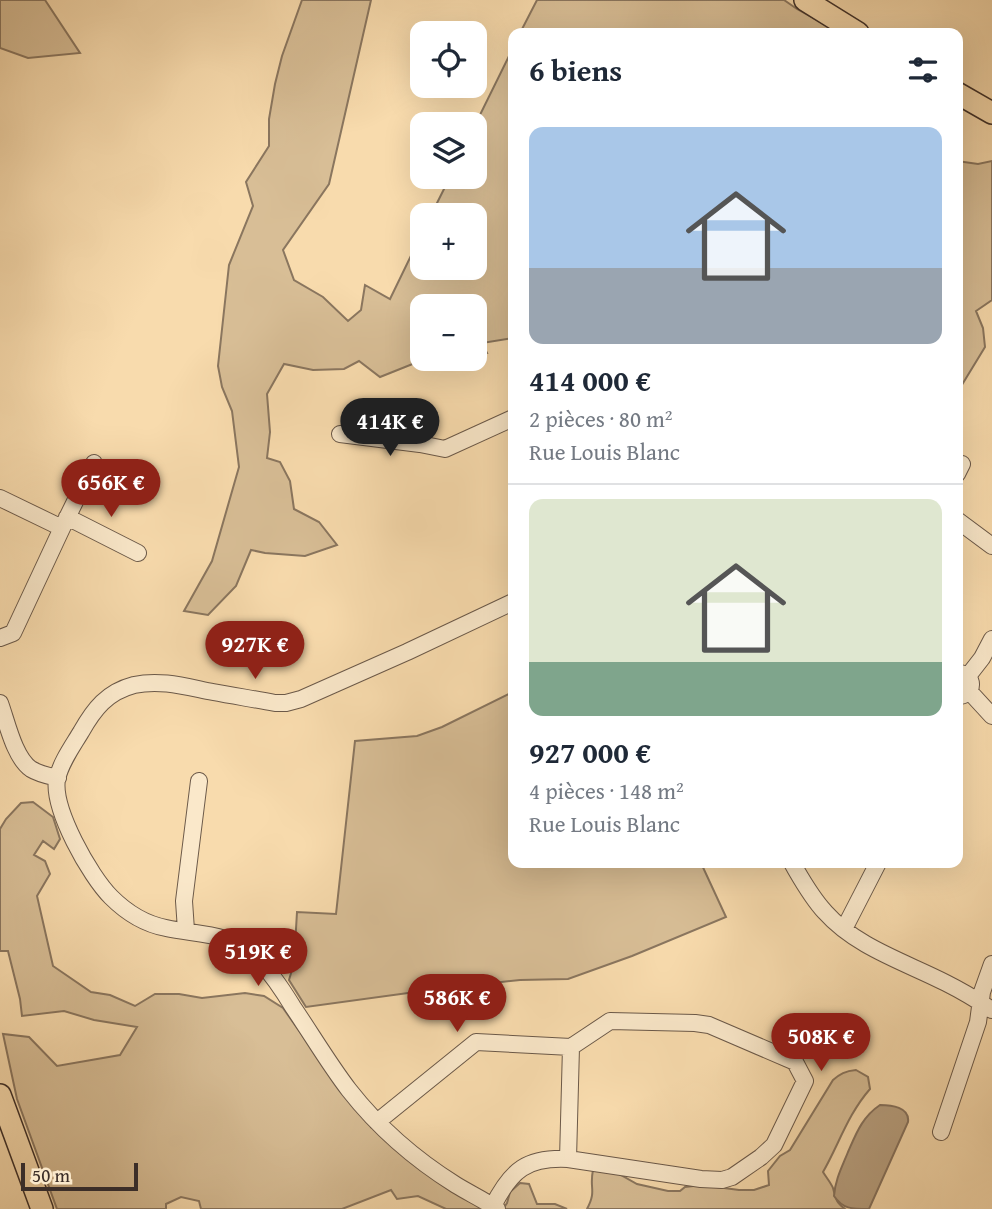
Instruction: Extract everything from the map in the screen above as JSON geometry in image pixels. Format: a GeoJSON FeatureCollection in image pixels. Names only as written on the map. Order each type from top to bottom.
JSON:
{"type":"FeatureCollection","features":[{"type":"Feature","properties":{"kind":"main road"},"geometry":{"type":"LineString","coordinates":[[805,0],[850,28]]}},
{"type":"Feature","properties":{"kind":"main road"},"geometry":{"type":"LineString","coordinates":[[963,96],[992,113]]}},
{"type":"Feature","properties":{"kind":"main road"},"geometry":{"type":"LineString","coordinates":[[0,1096],[42,1209]]}},
{"type":"Feature","properties":{"kind":"street"},"geometry":{"type":"LineString","coordinates":[[340,433],[445,449],[508,420]]}},
{"type":"Feature","properties":{"kind":"street"},"geometry":{"type":"LineString","coordinates":[[0,638],[13,633],[94,463]]}},
{"type":"Feature","properties":{"kind":"street"},"geometry":{"type":"LineString","coordinates":[[0,498],[138,553]]}},
{"type":"Feature","properties":{"kind":"street"},"geometry":{"type":"LineString","coordinates":[[963,524],[992,546]]}},
{"type":"Feature","properties":{"kind":"street"},"geometry":{"type":"LineString","coordinates":[[377,1122],[476,1042],[571,1047],[610,1021],[695,1023],[719,1028],[795,1062],[805,1081],[774,1145],[732,1177],[722,1180],[701,1179],[568,1159],[549,1159],[523,1167],[512,1177],[495,1208],[429,1166],[377,1122],[348,1090],[277,983],[255,956],[219,937],[150,923],[128,911],[110,896],[92,872],[68,828],[58,799],[58,778],[91,714],[118,690],[150,683],[169,684],[275,704],[289,710],[301,699],[508,604]]}},
{"type":"Feature","properties":{"kind":"street"},"geometry":{"type":"LineString","coordinates":[[992,639],[963,684],[992,716]]}},
{"type":"Feature","properties":{"kind":"street"},"geometry":{"type":"LineString","coordinates":[[0,703],[16,748],[27,766],[38,773],[58,778]]}},
{"type":"Feature","properties":{"kind":"street"},"geometry":{"type":"LineString","coordinates":[[186,930],[184,901],[199,781]]}},
{"type":"Feature","properties":{"kind":"street"},"geometry":{"type":"LineString","coordinates":[[796,868],[810,894],[826,914],[844,929],[870,946],[986,1006]]}},
{"type":"Feature","properties":{"kind":"street"},"geometry":{"type":"LineString","coordinates":[[844,929],[875,868]]}},
{"type":"Feature","properties":{"kind":"street"},"geometry":{"type":"LineString","coordinates":[[942,1132],[978,1022],[986,1006],[982,992],[992,964]]}},
{"type":"Feature","properties":{"kind":"street"},"geometry":{"type":"LineString","coordinates":[[568,1159],[571,1047]]}},
{"type":"Feature","properties":{"kind":"shaded area"},"geometry":{"type":"Polygon","coordinates":[[[0,0],[45,0],[80,53],[28,58],[0,48],[0,0]]]}},
{"type":"Feature","properties":{"kind":"shaded area"},"geometry":{"type":"Polygon","coordinates":[[[302,0],[371,0],[329,184],[283,250],[294,280],[323,297],[348,321],[361,310],[365,285],[390,299],[410,258],[410,280],[487,280],[487,203],[437,203],[444,189],[487,189],[487,112],[481,112],[508,58],[508,339],[487,342],[487,294],[410,294],[410,365],[380,377],[359,361],[344,369],[313,370],[284,364],[267,394],[270,432],[267,458],[280,462],[290,481],[294,509],[319,522],[337,545],[305,556],[251,550],[236,586],[208,615],[184,611],[212,561],[239,467],[232,411],[222,387],[218,366],[229,265],[253,206],[246,182],[269,146],[269,119],[275,84],[302,0]]]}},
{"type":"Feature","properties":{"kind":"shaded area"},"geometry":{"type":"Polygon","coordinates":[[[537,0],[784,0],[831,28],[523,28],[537,0]]]}},
{"type":"Feature","properties":{"kind":"shaded area"},"geometry":{"type":"Polygon","coordinates":[[[992,161],[992,300],[976,311],[983,328],[985,347],[963,383],[963,162],[978,164],[992,161]]]}},
{"type":"Feature","properties":{"kind":"shaded area"},"geometry":{"type":"Polygon","coordinates":[[[508,694],[508,868],[703,868],[726,917],[568,979],[520,980],[306,1007],[289,980],[294,963],[297,912],[336,914],[355,741],[417,736],[442,727],[508,694]]]}},
{"type":"Feature","properties":{"kind":"shaded area"},"geometry":{"type":"Polygon","coordinates":[[[33,802],[53,817],[60,839],[54,849],[43,841],[34,855],[45,861],[50,874],[37,896],[53,966],[91,992],[110,995],[135,1006],[155,994],[202,998],[245,993],[264,996],[283,1008],[341,1090],[486,1209],[446,1209],[418,1196],[397,1199],[391,1190],[342,1209],[201,1209],[199,1201],[181,1197],[166,1204],[166,1209],[57,1209],[17,1099],[3,1034],[29,1037],[57,1066],[120,1055],[137,1027],[94,1020],[64,1011],[22,1016],[8,951],[0,951],[0,829],[21,803],[33,802]]]}},
{"type":"Feature","properties":{"kind":"shaded area"},"geometry":{"type":"Polygon","coordinates":[[[856,1070],[868,1077],[870,1089],[850,1119],[823,1172],[835,1197],[845,1209],[587,1209],[592,1198],[593,1170],[619,1174],[637,1184],[668,1191],[702,1185],[754,1190],[769,1185],[768,1171],[780,1156],[790,1150],[833,1080],[843,1073],[856,1070]]]}},
{"type":"Feature","properties":{"kind":"shaded area"},"geometry":{"type":"Polygon","coordinates":[[[880,1105],[903,1110],[908,1122],[869,1209],[848,1207],[834,1196],[837,1179],[860,1126],[880,1105]]]}},
{"type":"Feature","properties":{"kind":"shaded area"},"geometry":{"type":"Polygon","coordinates":[[[520,1183],[529,1184],[537,1204],[555,1204],[567,1209],[503,1209],[510,1192],[520,1183]]]}}]}
